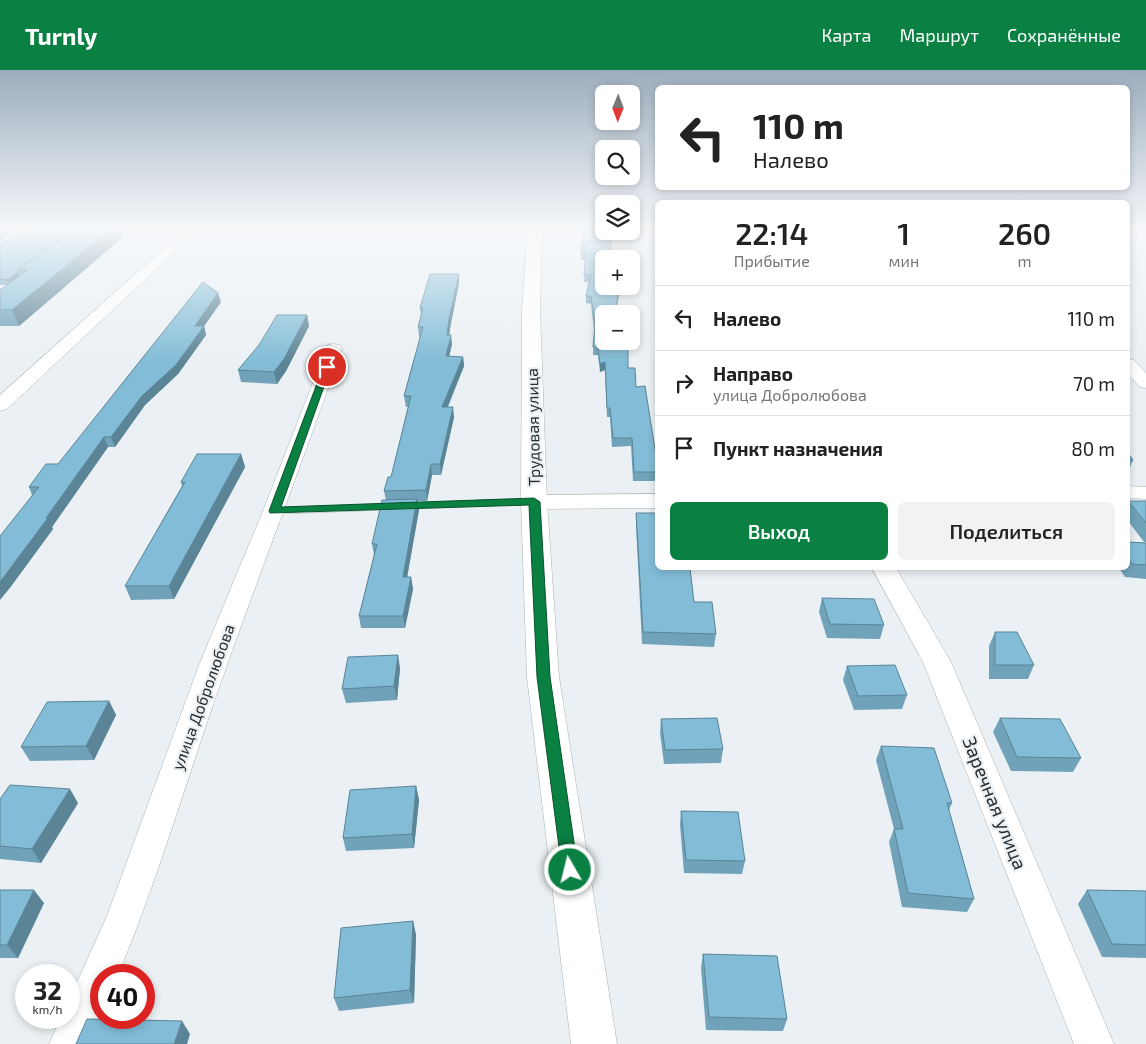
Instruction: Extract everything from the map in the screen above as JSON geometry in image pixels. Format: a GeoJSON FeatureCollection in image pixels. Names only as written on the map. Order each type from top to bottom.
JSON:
{"type":"FeatureCollection","features":[{"type":"Feature","properties":{"kind":"street"},"geometry":{"type":"LineString","coordinates":[[0,405],[144,272]]}},
{"type":"Feature","properties":{"kind":"street","name":"Трудовая улица"},"geometry":{"type":"LineString","coordinates":[[533,272],[531,311],[534,502],[543,677],[594,1044]]}},
{"type":"Feature","properties":{"kind":"street","name":"улица Добролюбова"},"geometry":{"type":"LineString","coordinates":[[69,1044],[124,918],[213,665],[274,511],[334,349]]}},
{"type":"Feature","properties":{"kind":"street"},"geometry":{"type":"LineString","coordinates":[[1130,366],[1146,383]]}},
{"type":"Feature","properties":{"kind":"street"},"geometry":{"type":"LineString","coordinates":[[1130,492],[1146,493]]}},
{"type":"Feature","properties":{"kind":"street"},"geometry":{"type":"LineString","coordinates":[[534,502],[655,501]]}},
{"type":"Feature","properties":{"kind":"street","name":"Заречная улица"},"geometry":{"type":"LineString","coordinates":[[885,570],[937,662],[1094,1044]]}},
{"type":"Feature","properties":{"kind":"lane"},"geometry":{"type":"LineString","coordinates":[[274,511],[534,502]]}},
{"type":"Feature","properties":{"kind":"building"},"geometry":{"type":"Polygon","coordinates":[[[0,272],[17,272],[8,280],[0,279],[0,272]]]}},
{"type":"Feature","properties":{"kind":"building"},"geometry":{"type":"Polygon","coordinates":[[[24,272],[58,272],[12,310],[0,310],[0,290],[24,272]]]}},
{"type":"Feature","properties":{"kind":"building"},"geometry":{"type":"Polygon","coordinates":[[[584,272],[595,272],[595,295],[618,295],[616,305],[595,305],[595,324],[591,296],[586,296],[591,275],[584,275],[584,272]]]}},
{"type":"Feature","properties":{"kind":"building"},"geometry":{"type":"Polygon","coordinates":[[[430,274],[459,274],[449,319],[447,335],[451,335],[446,356],[463,357],[442,407],[453,407],[440,464],[431,464],[426,490],[384,491],[388,477],[391,477],[411,396],[404,396],[423,327],[418,327],[423,308],[420,308],[430,274]]]}},
{"type":"Feature","properties":{"kind":"building"},"geometry":{"type":"Polygon","coordinates":[[[203,282],[218,293],[195,326],[204,326],[176,365],[142,396],[111,437],[104,437],[46,518],[48,518],[0,582],[0,536],[39,487],[29,487],[46,464],[58,464],[203,282]]]}},
{"type":"Feature","properties":{"kind":"building"},"geometry":{"type":"Polygon","coordinates":[[[277,315],[307,315],[284,359],[274,372],[238,370],[259,345],[277,315]]]}},
{"type":"Feature","properties":{"kind":"building"},"geometry":{"type":"Polygon","coordinates":[[[595,324],[595,347],[593,347],[595,324]]]}},
{"type":"Feature","properties":{"kind":"building"},"geometry":{"type":"Polygon","coordinates":[[[598,350],[628,350],[628,368],[635,368],[636,387],[645,386],[655,449],[655,472],[634,472],[632,438],[613,438],[610,408],[607,408],[605,362],[600,364],[598,350]]]}},
{"type":"Feature","properties":{"kind":"building"},"geometry":{"type":"Polygon","coordinates":[[[197,454],[241,454],[169,586],[125,586],[185,482],[181,482],[197,454]]]}},
{"type":"Feature","properties":{"kind":"building"},"geometry":{"type":"Polygon","coordinates":[[[417,499],[403,577],[411,577],[403,616],[359,616],[377,544],[372,544],[382,500],[417,499]]]}},
{"type":"Feature","properties":{"kind":"building"},"geometry":{"type":"Polygon","coordinates":[[[1130,501],[1146,501],[1146,523],[1130,503],[1130,501]]]}},
{"type":"Feature","properties":{"kind":"building"},"geometry":{"type":"Polygon","coordinates":[[[636,513],[655,513],[655,570],[690,570],[694,602],[712,602],[716,634],[643,632],[636,513]]]}},
{"type":"Feature","properties":{"kind":"building"},"geometry":{"type":"Polygon","coordinates":[[[1130,542],[1146,543],[1146,565],[1132,564],[1130,560],[1130,542]]]}},
{"type":"Feature","properties":{"kind":"building"},"geometry":{"type":"Polygon","coordinates":[[[822,598],[874,599],[884,625],[830,624],[822,598]]]}},
{"type":"Feature","properties":{"kind":"building"},"geometry":{"type":"Polygon","coordinates":[[[995,632],[1017,632],[1034,665],[995,665],[995,632]]]}},
{"type":"Feature","properties":{"kind":"building"},"geometry":{"type":"Polygon","coordinates":[[[398,655],[394,686],[342,689],[348,657],[398,655]]]}},
{"type":"Feature","properties":{"kind":"building"},"geometry":{"type":"Polygon","coordinates":[[[895,665],[907,695],[858,696],[847,666],[895,665]]]}},
{"type":"Feature","properties":{"kind":"building"},"geometry":{"type":"Polygon","coordinates":[[[109,701],[86,746],[21,747],[47,702],[109,701]]]}},
{"type":"Feature","properties":{"kind":"building"},"geometry":{"type":"Polygon","coordinates":[[[717,718],[723,749],[665,750],[661,719],[717,718]]]}},
{"type":"Feature","properties":{"kind":"building"},"geometry":{"type":"Polygon","coordinates":[[[1000,718],[1060,719],[1081,758],[1017,757],[1000,718]]]}},
{"type":"Feature","properties":{"kind":"building"},"geometry":{"type":"Polygon","coordinates":[[[881,746],[934,748],[952,803],[947,803],[974,899],[908,893],[894,829],[903,829],[881,746]]]}},
{"type":"Feature","properties":{"kind":"building"},"geometry":{"type":"Polygon","coordinates":[[[10,785],[70,789],[32,849],[0,846],[0,799],[10,785]]]}},
{"type":"Feature","properties":{"kind":"building"},"geometry":{"type":"Polygon","coordinates":[[[416,786],[412,834],[343,838],[350,790],[416,786]]]}},
{"type":"Feature","properties":{"kind":"building"},"geometry":{"type":"Polygon","coordinates":[[[681,811],[738,812],[745,861],[686,860],[681,811]]]}},
{"type":"Feature","properties":{"kind":"building"},"geometry":{"type":"Polygon","coordinates":[[[0,890],[34,890],[7,945],[0,945],[0,890]]]}},
{"type":"Feature","properties":{"kind":"building"},"geometry":{"type":"Polygon","coordinates":[[[1087,890],[1146,891],[1146,945],[1112,944],[1087,890]]]}},
{"type":"Feature","properties":{"kind":"building"},"geometry":{"type":"Polygon","coordinates":[[[413,921],[410,990],[334,998],[341,928],[413,921]]]}},
{"type":"Feature","properties":{"kind":"building"},"geometry":{"type":"Polygon","coordinates":[[[703,954],[777,956],[787,1019],[709,1017],[703,954]]]}},
{"type":"Feature","properties":{"kind":"building"},"geometry":{"type":"Polygon","coordinates":[[[87,1019],[90,1019],[90,1029],[155,1029],[155,1020],[182,1021],[174,1044],[76,1044],[87,1019]]]}},
{"type":"Feature","properties":{"kind":"route"},"geometry":{"type":"LineString","coordinates":[[327,367],[274,511],[534,502],[543,677],[570,870]]}}]}
